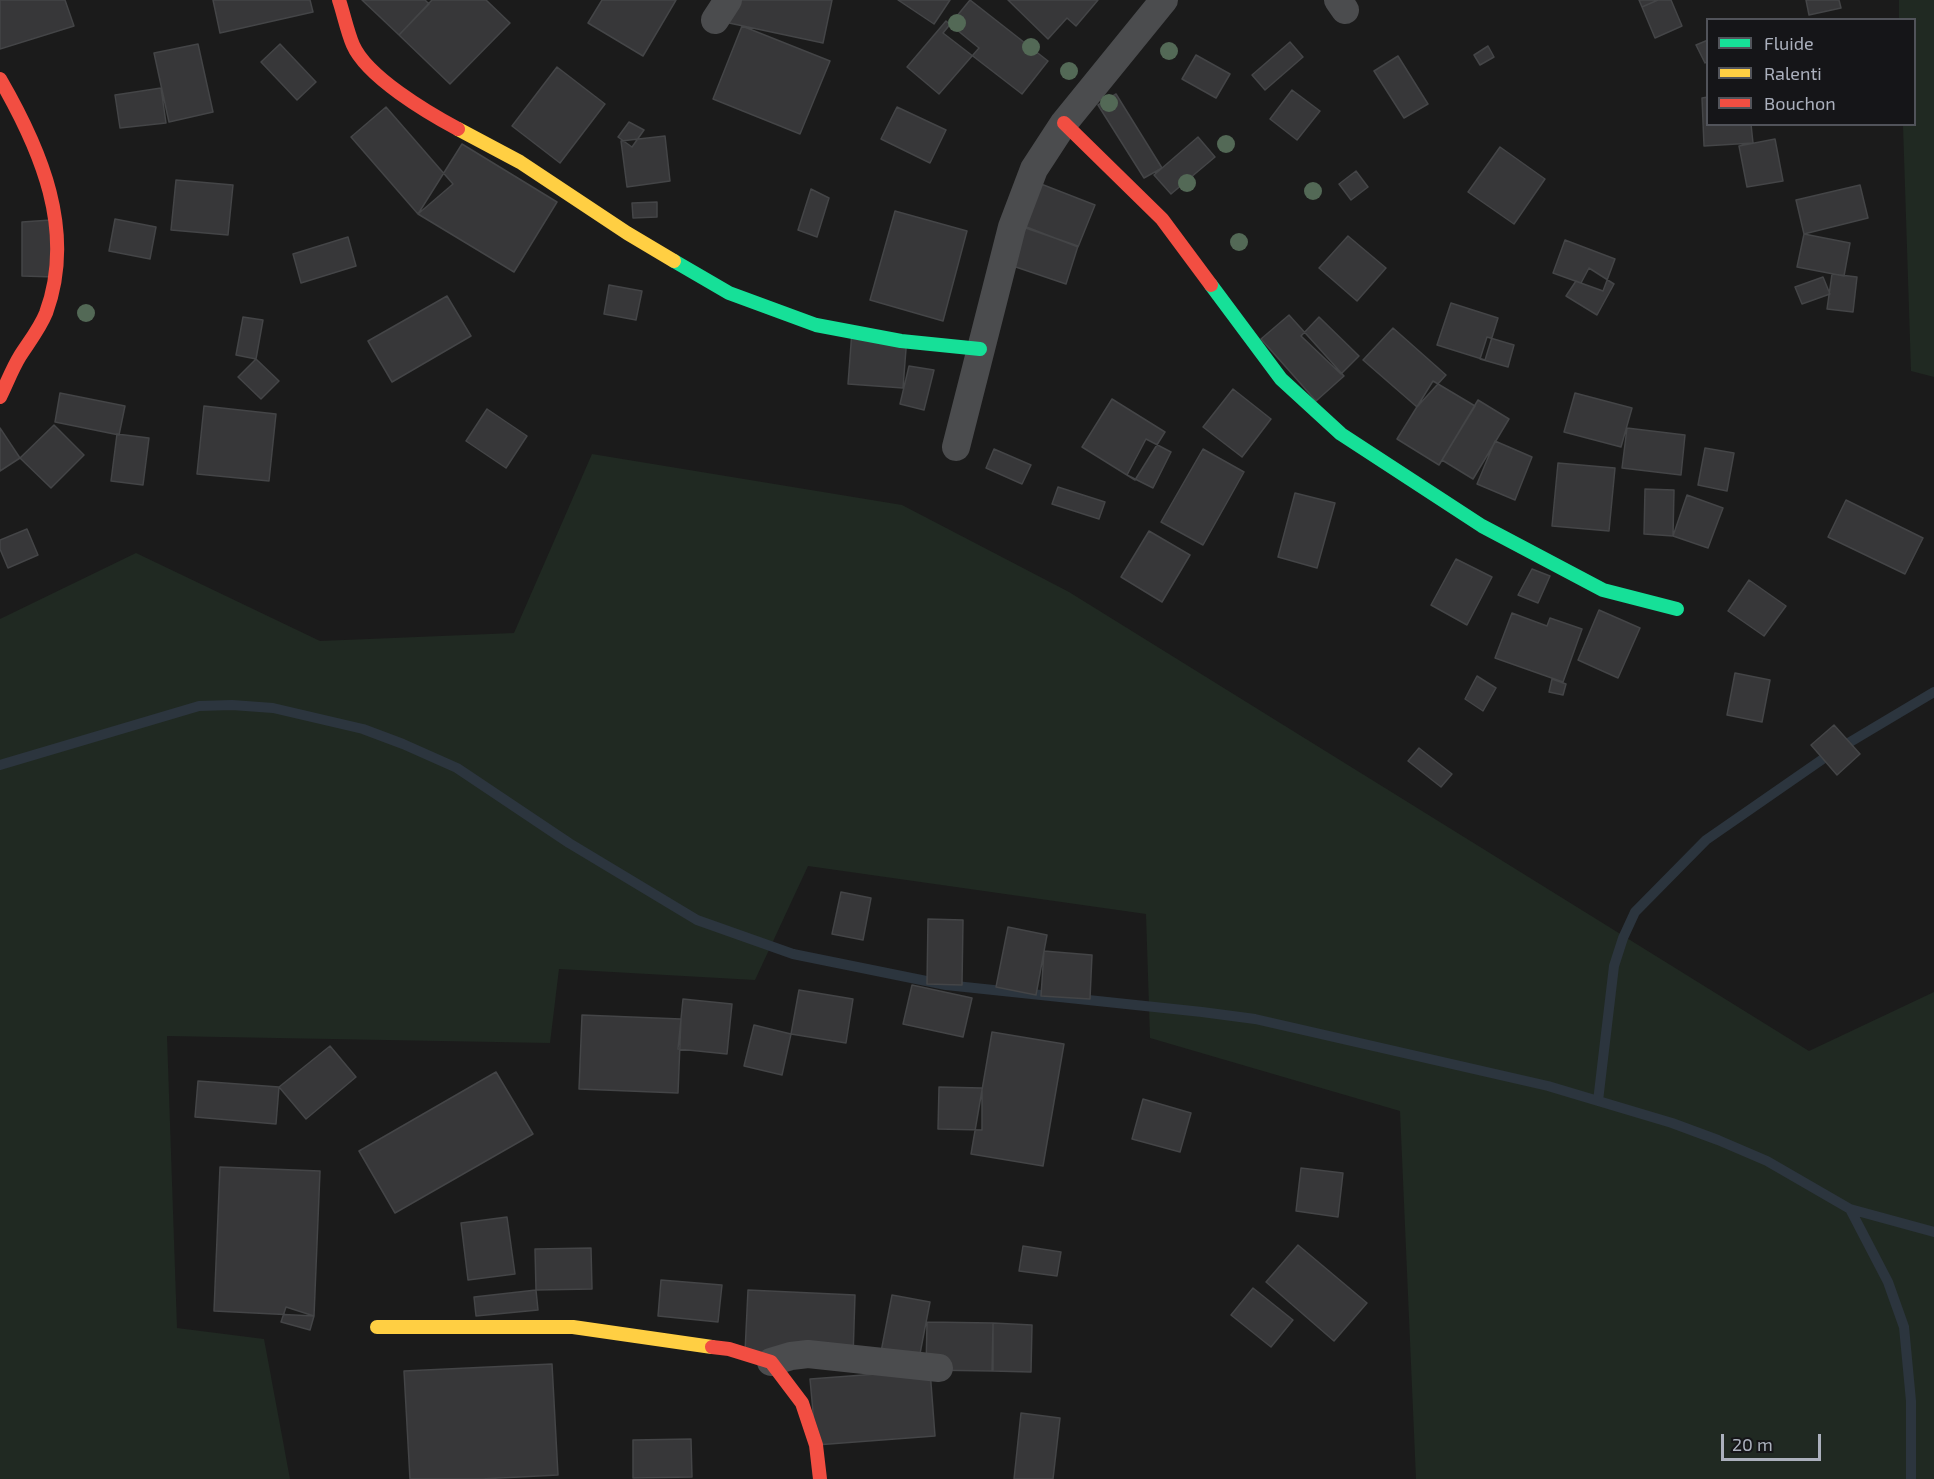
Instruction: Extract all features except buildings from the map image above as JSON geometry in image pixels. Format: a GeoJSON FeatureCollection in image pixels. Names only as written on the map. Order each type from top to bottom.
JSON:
{"type":"FeatureCollection","features":[{"type":"Feature","properties":{"kind":"street"},"geometry":{"type":"LineString","coordinates":[[339,0],[354,47],[380,79],[441,120],[520,162],[627,233],[729,293],[816,325],[901,341],[980,349]]}},
{"type":"Feature","properties":{"kind":"street"},"geometry":{"type":"LineString","coordinates":[[956,447],[1012,227],[1034,169],[1064,123],[1164,0]]}},
{"type":"Feature","properties":{"kind":"street"},"geometry":{"type":"LineString","coordinates":[[0,79],[20,111],[45,168],[58,231],[57,277],[46,314],[19,357],[0,397]]}},
{"type":"Feature","properties":{"kind":"street"},"geometry":{"type":"LineString","coordinates":[[1064,123],[1162,219],[1281,379],[1341,434],[1482,526],[1603,590],[1677,609]]}},
{"type":"Feature","properties":{"kind":"street"},"geometry":{"type":"LineString","coordinates":[[377,1327],[573,1327],[729,1349],[771,1362],[808,1354],[939,1368]]}},
{"type":"Feature","properties":{"kind":"street"},"geometry":{"type":"LineString","coordinates":[[771,1362],[802,1403],[816,1445],[820,1479]]}},
{"type":"Feature","properties":{"kind":"shaded area"},"geometry":{"type":"Polygon","coordinates":[[[1899,0],[1934,0],[1934,377],[1911,371],[1903,126],[1916,126],[1916,18],[1899,18],[1899,0]]]}},
{"type":"Feature","properties":{"kind":"shaded area"},"geometry":{"type":"Polygon","coordinates":[[[592,454],[902,505],[1069,592],[1809,1051],[1934,992],[1934,1479],[1416,1479],[1400,1111],[1150,1038],[1146,914],[808,866],[755,980],[559,969],[550,1043],[167,1036],[177,1328],[264,1339],[290,1479],[0,1479],[0,619],[136,553],[320,641],[514,633],[592,454]]]}},
{"type":"Feature","properties":{"kind":"waterway"},"geometry":{"type":"LineString","coordinates":[[1598,1101],[1614,966],[1635,912],[1706,840],[1830,754],[1934,692]]}},
{"type":"Feature","properties":{"kind":"waterway"},"geometry":{"type":"LineString","coordinates":[[0,765],[199,706],[232,705],[273,708],[363,729],[457,768],[569,843],[697,920],[793,954],[946,985],[1255,1019],[1548,1086],[1672,1123],[1718,1140],[1767,1161],[1850,1209],[1934,1232]]}},
{"type":"Feature","properties":{"kind":"waterway"},"geometry":{"type":"LineString","coordinates":[[1850,1209],[1888,1282],[1904,1327],[1911,1401],[1911,1479]]}},
{"type":"Feature","properties":{"kind":"traffic: fast"},"geometry":{"type":"LineString","coordinates":[[674,261],[729,293],[816,325],[901,341],[980,349]]}},
{"type":"Feature","properties":{"kind":"traffic: fast"},"geometry":{"type":"LineString","coordinates":[[1211,285],[1281,379],[1341,434],[1482,526],[1603,590],[1677,609]]}},
{"type":"Feature","properties":{"kind":"traffic: slow"},"geometry":{"type":"LineString","coordinates":[[458,129],[520,162],[627,233],[674,261]]}},
{"type":"Feature","properties":{"kind":"traffic: slow"},"geometry":{"type":"LineString","coordinates":[[377,1327],[573,1327],[712,1347]]}},
{"type":"Feature","properties":{"kind":"traffic: jam"},"geometry":{"type":"LineString","coordinates":[[339,0],[353,45],[371,69],[400,93],[458,129]]}},
{"type":"Feature","properties":{"kind":"traffic: jam"},"geometry":{"type":"LineString","coordinates":[[0,79],[29,134],[50,192],[57,252],[54,282],[46,313],[38,330],[17,361],[0,397]]}},
{"type":"Feature","properties":{"kind":"traffic: jam"},"geometry":{"type":"LineString","coordinates":[[1064,123],[1162,219],[1211,285]]}},
{"type":"Feature","properties":{"kind":"traffic: jam"},"geometry":{"type":"LineString","coordinates":[[712,1347],[729,1349],[771,1362],[802,1403],[816,1445],[820,1479]]}}]}
